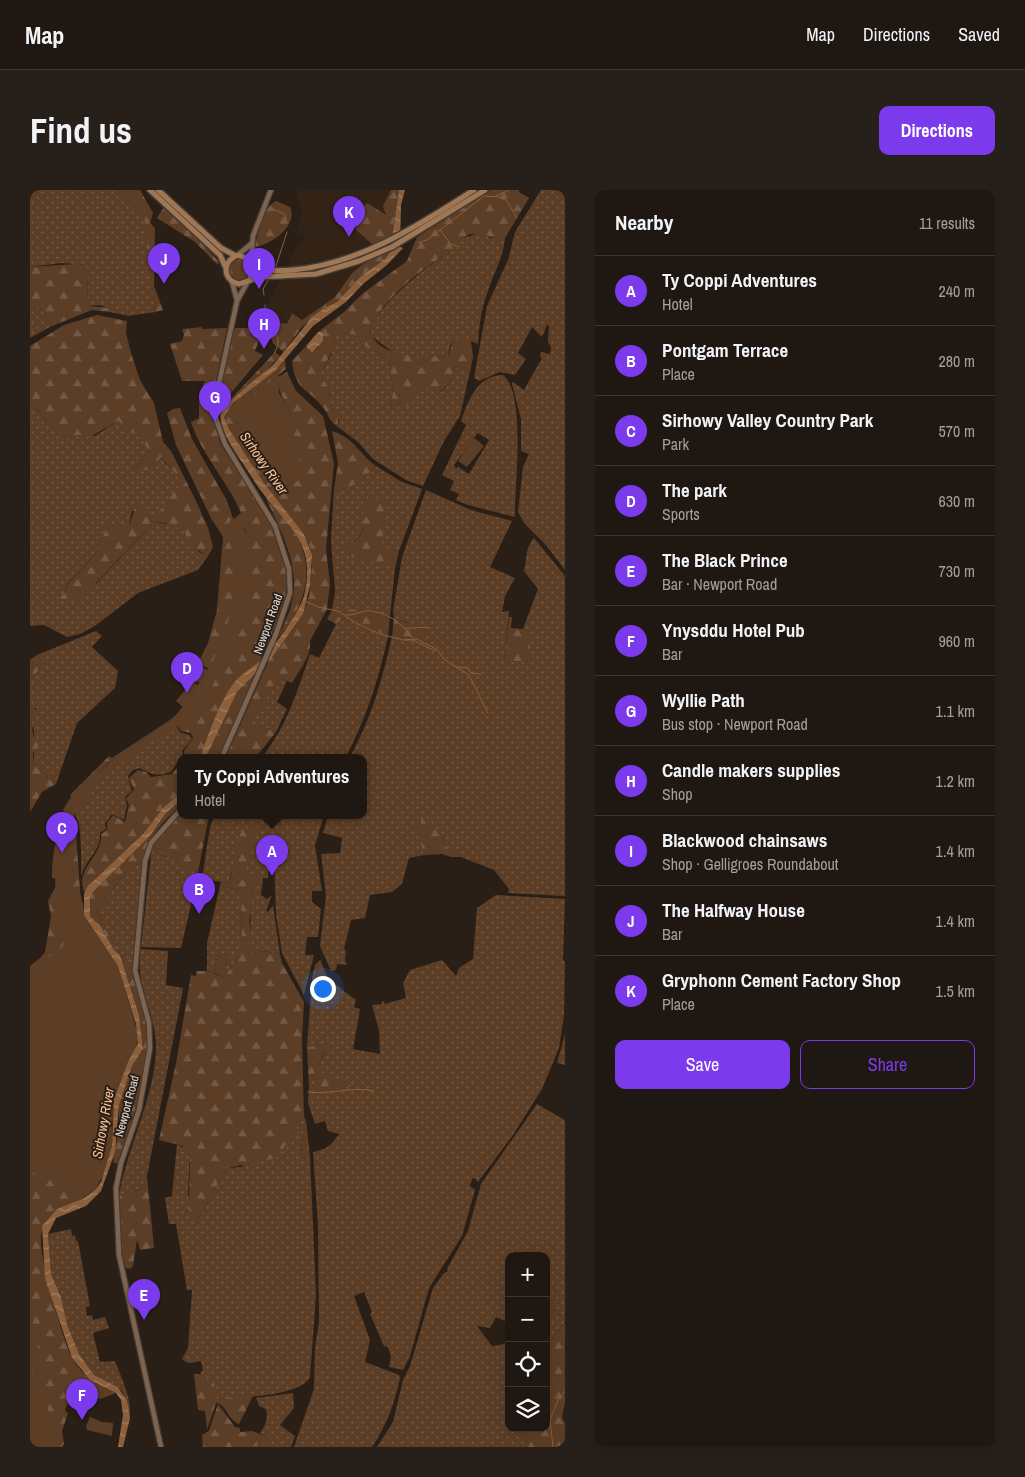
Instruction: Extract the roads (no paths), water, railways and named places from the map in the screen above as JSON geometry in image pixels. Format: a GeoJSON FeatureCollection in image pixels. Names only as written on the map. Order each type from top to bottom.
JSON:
{"type":"FeatureCollection","features":[{"type":"Feature","properties":{"kind":"main road"},"geometry":{"type":"LineString","coordinates":[[150,190],[220,255],[227,275],[232,282],[239,284],[249,280],[316,274],[339,268],[392,247],[485,190]]}},
{"type":"Feature","properties":{"kind":"main road"},"geometry":{"type":"LineString","coordinates":[[158,190],[223,250],[237,256],[246,257],[261,269],[272,271],[307,269],[349,258],[392,239],[474,190]]}},
{"type":"Feature","properties":{"kind":"main road"},"geometry":{"type":"LineString","coordinates":[[249,280],[253,273],[251,242],[271,190]]}},
{"type":"Feature","properties":{"kind":"main road"},"geometry":{"type":"LineString","coordinates":[[226,268],[228,262],[251,242]]}},
{"type":"Feature","properties":{"kind":"main road","name":"Newport Road"},"geometry":{"type":"LineString","coordinates":[[223,754],[260,674],[290,593],[289,570],[285,553],[270,515],[222,439],[213,411],[237,301],[249,280]]}},
{"type":"Feature","properties":{"kind":"main road","name":"Newport Road"},"geometry":{"type":"LineString","coordinates":[[232,282],[237,301]]}},
{"type":"Feature","properties":{"kind":"main road","name":"Newport Road"},"geometry":{"type":"LineString","coordinates":[[160,1447],[119,1255],[116,1188],[121,1163],[139,1110],[150,1048],[149,1023],[135,971],[145,861],[151,843],[177,814]]}},
{"type":"Feature","properties":{"kind":"water"},"geometry":{"type":"Polygon","coordinates":[[[399,190],[405,190],[401,205],[400,247],[403,248],[346,302],[313,326],[276,370],[233,403],[224,417],[229,429],[264,483],[304,534],[312,555],[310,586],[303,614],[272,657],[237,692],[207,754],[201,754],[226,695],[244,673],[271,650],[285,631],[304,596],[307,579],[307,564],[299,540],[261,491],[231,446],[223,429],[220,409],[273,365],[313,316],[337,302],[360,277],[385,259],[390,252],[399,190]]]}},
{"type":"Feature","properties":{"kind":"water"},"geometry":{"type":"Polygon","coordinates":[[[318,332],[323,332],[323,341],[312,353],[306,346],[318,332]]]}},
{"type":"Feature","properties":{"kind":"water"},"geometry":{"type":"Polygon","coordinates":[[[177,796],[177,803],[166,813],[150,836],[90,897],[90,917],[100,925],[114,950],[120,955],[139,1015],[143,1049],[132,1066],[119,1105],[115,1152],[101,1191],[86,1206],[56,1218],[48,1234],[51,1274],[61,1297],[67,1324],[79,1354],[94,1375],[118,1387],[127,1401],[130,1418],[123,1447],[118,1447],[123,1415],[121,1400],[116,1393],[90,1380],[72,1358],[45,1278],[42,1226],[57,1209],[82,1199],[95,1190],[101,1182],[112,1146],[114,1100],[128,1062],[138,1043],[136,1024],[118,966],[84,915],[84,894],[87,887],[143,834],[162,809],[177,796]]]}},
{"type":"Feature","properties":{"kind":"waterway"},"geometry":{"type":"LineString","coordinates":[[496,196],[509,190]]}},
{"type":"Feature","properties":{"kind":"waterway"},"geometry":{"type":"LineString","coordinates":[[418,243],[427,240],[484,196],[500,197],[507,201],[517,218]]}},
{"type":"Feature","properties":{"kind":"waterway"},"geometry":{"type":"LineString","coordinates":[[271,208],[284,214],[287,222]]}},
{"type":"Feature","properties":{"kind":"waterway"},"geometry":{"type":"LineString","coordinates":[[440,230],[451,244],[459,247]]}},
{"type":"Feature","properties":{"kind":"waterway"},"geometry":{"type":"LineString","coordinates":[[275,269],[287,232]]}},
{"type":"Feature","properties":{"kind":"waterway"},"geometry":{"type":"LineString","coordinates":[[264,295],[263,289],[269,279]]}},
{"type":"Feature","properties":{"kind":"waterway"},"geometry":{"type":"LineString","coordinates":[[265,305],[265,317],[278,338],[274,354]]}},
{"type":"Feature","properties":{"kind":"waterway"},"geometry":{"type":"LineString","coordinates":[[305,601],[318,607],[338,611],[358,624],[380,634],[403,640],[417,639],[436,649],[445,660],[469,675],[488,713]]}},
{"type":"Feature","properties":{"kind":"waterway"},"geometry":{"type":"LineString","coordinates":[[346,615],[367,611],[383,614],[398,623],[413,638]]}},
{"type":"Feature","properties":{"kind":"waterway"},"geometry":{"type":"LineString","coordinates":[[404,628],[430,628]]}},
{"type":"Feature","properties":{"kind":"waterway"},"geometry":{"type":"LineString","coordinates":[[405,640],[413,640],[435,651]]}},
{"type":"Feature","properties":{"kind":"waterway"},"geometry":{"type":"LineString","coordinates":[[458,667],[468,668],[471,673],[481,674]]}},
{"type":"Feature","properties":{"kind":"waterway"},"geometry":{"type":"LineString","coordinates":[[308,1092],[317,1093],[358,1089],[374,1091]]}},
{"type":"Feature","properties":{"kind":"waterway"},"geometry":{"type":"LineString","coordinates":[[553,1447],[550,1420],[558,1400],[565,1391]]}},
{"type":"Feature","properties":{"kind":"place","name":"Gryphonn Cement Factory Shop"},"geometry":{"type":"Point","coordinates":[349,237]}},
{"type":"Feature","properties":{"kind":"place","name":"The Halfway House"},"geometry":{"type":"Point","coordinates":[164,284]}},
{"type":"Feature","properties":{"kind":"place","name":"Blackwood chainsaws"},"geometry":{"type":"Point","coordinates":[259,289]}},
{"type":"Feature","properties":{"kind":"place","name":"Candle makers supplies"},"geometry":{"type":"Point","coordinates":[264,349]}},
{"type":"Feature","properties":{"kind":"place","name":"Wyllie Path"},"geometry":{"type":"Point","coordinates":[215,422]}},
{"type":"Feature","properties":{"kind":"place","name":"The park"},"geometry":{"type":"Point","coordinates":[187,693]}},
{"type":"Feature","properties":{"kind":"place","name":"Sirhowy Valley Country Park"},"geometry":{"type":"Point","coordinates":[62,853]}},
{"type":"Feature","properties":{"kind":"place","name":"Ty Coppi Adventures"},"geometry":{"type":"Point","coordinates":[272,876]}},
{"type":"Feature","properties":{"kind":"place","name":"Pontgam Terrace"},"geometry":{"type":"Point","coordinates":[199,914]}},
{"type":"Feature","properties":{"kind":"place","name":"The Black Prince"},"geometry":{"type":"Point","coordinates":[144,1320]}},
{"type":"Feature","properties":{"kind":"place","name":"Ynysddu Hotel Pub"},"geometry":{"type":"Point","coordinates":[82,1420]}},
{"type":"Feature","properties":{"kind":"water label","name":"Sirhowy River"},"geometry":{"type":"Point","coordinates":[264,463]}},
{"type":"Feature","properties":{"kind":"water label","name":"Sirhowy River"},"geometry":{"type":"Point","coordinates":[103,1123]}}]}
